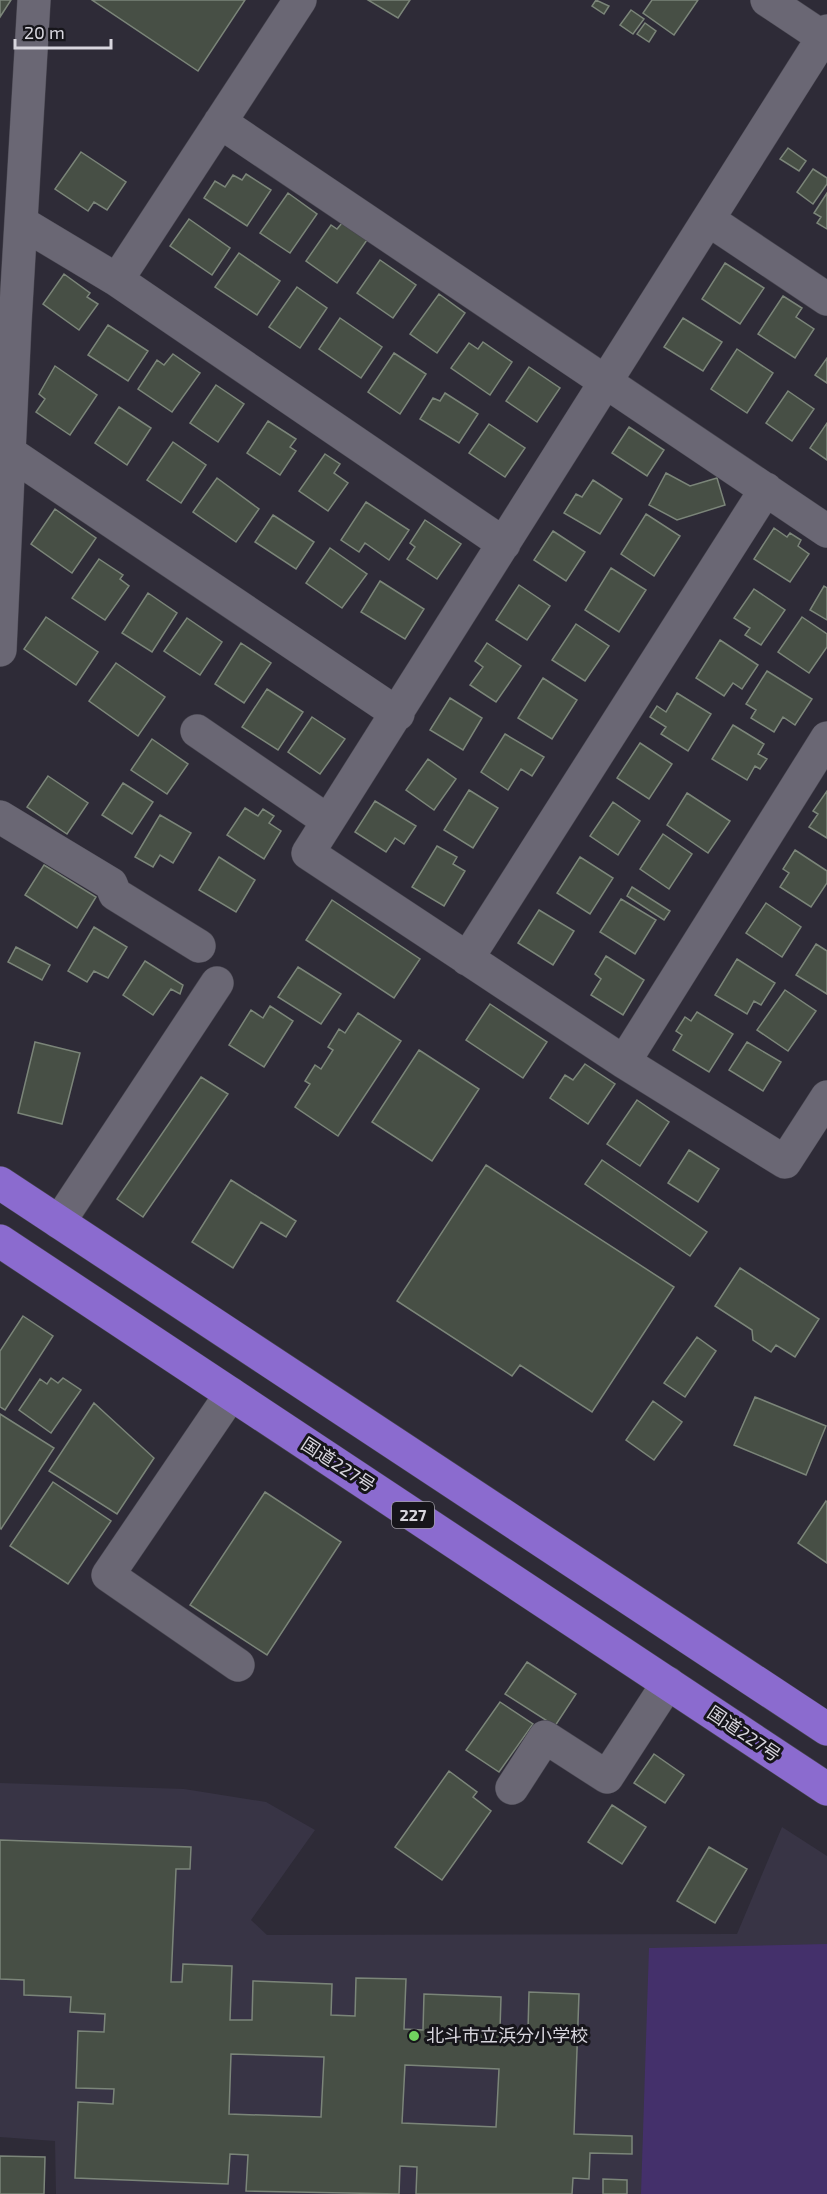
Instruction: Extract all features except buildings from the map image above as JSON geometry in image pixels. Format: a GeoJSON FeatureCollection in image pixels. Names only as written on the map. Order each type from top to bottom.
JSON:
{"type":"FeatureCollection","features":[{"type":"Feature","properties":{"kind":"highway","name":"227"},"geometry":{"type":"LineString","coordinates":[[0,1183],[827,1729]]}},
{"type":"Feature","properties":{"kind":"highway","name":"国道227号"},"geometry":{"type":"LineString","coordinates":[[0,1241],[827,1789]]}},
{"type":"Feature","properties":{"kind":"street"},"geometry":{"type":"LineString","coordinates":[[0,650],[10,453],[7,321],[22,223],[34,0]]}},
{"type":"Feature","properties":{"kind":"street"},"geometry":{"type":"LineString","coordinates":[[117,280],[300,0]]}},
{"type":"Feature","properties":{"kind":"street"},"geometry":{"type":"LineString","coordinates":[[767,0],[825,36],[308,853],[624,1062],[785,1162],[827,1097]]}},
{"type":"Feature","properties":{"kind":"street"},"geometry":{"type":"LineString","coordinates":[[220,122],[827,531]]}},
{"type":"Feature","properties":{"kind":"street"},"geometry":{"type":"LineString","coordinates":[[709,220],[827,299]]}},
{"type":"Feature","properties":{"kind":"street"},"geometry":{"type":"LineString","coordinates":[[22,223],[117,280],[504,544]]}},
{"type":"Feature","properties":{"kind":"street"},"geometry":{"type":"LineString","coordinates":[[10,453],[398,714]]}},
{"type":"Feature","properties":{"kind":"street"},"geometry":{"type":"LineString","coordinates":[[467,959],[766,489]]}},
{"type":"Feature","properties":{"kind":"street"},"geometry":{"type":"LineString","coordinates":[[197,731],[328,821]]}},
{"type":"Feature","properties":{"kind":"street"},"geometry":{"type":"LineString","coordinates":[[624,1062],[827,738]]}},
{"type":"Feature","properties":{"kind":"street"},"geometry":{"type":"LineString","coordinates":[[0,817],[111,885],[115,894],[199,946]]}},
{"type":"Feature","properties":{"kind":"street"},"geometry":{"type":"LineString","coordinates":[[59,1222],[217,983]]}},
{"type":"Feature","properties":{"kind":"street"},"geometry":{"type":"LineString","coordinates":[[231,1394],[108,1575],[238,1665]]}},
{"type":"Feature","properties":{"kind":"street"},"geometry":{"type":"LineString","coordinates":[[512,1788],[545,1737],[607,1778],[668,1683]]}},
{"type":"Feature","properties":{"kind":"shaded area","name":"北斗市立浜分小学校"},"geometry":{"type":"Polygon","coordinates":[[[0,1783],[184,1789],[266,1802],[315,1830],[251,1920],[267,1935],[737,1934],[782,1827],[827,1856],[827,2194],[56,2194],[55,2141],[0,2137],[0,1783]]]}},
{"type":"Feature","properties":{"kind":"shaded area"},"geometry":{"type":"Polygon","coordinates":[[[827,1944],[827,2194],[641,2194],[649,1948],[827,1944]]]}},
{"type":"Feature","properties":{"kind":"place","name":"北斗市立浜分小学校"},"geometry":{"type":"Point","coordinates":[414,2036]}}]}
